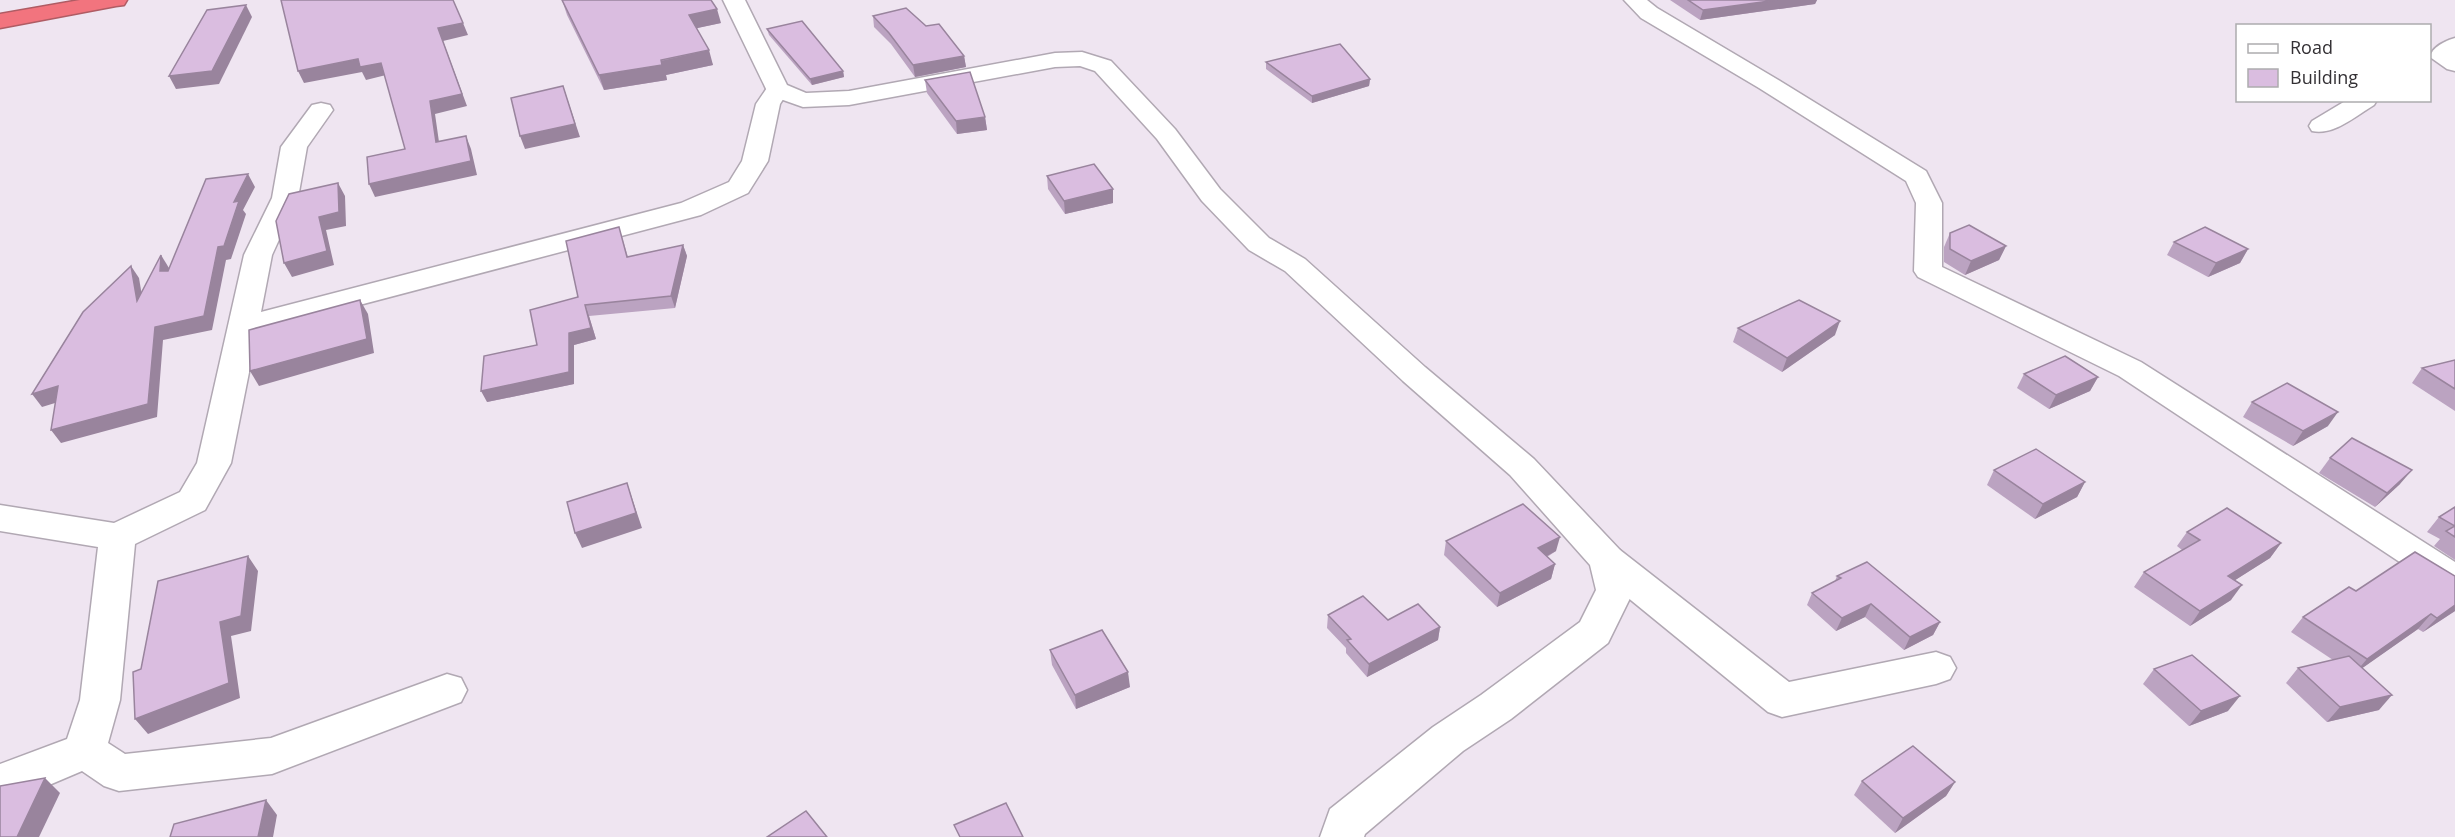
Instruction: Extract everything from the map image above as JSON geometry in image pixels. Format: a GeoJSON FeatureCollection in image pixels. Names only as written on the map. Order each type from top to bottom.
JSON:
{"type":"FeatureCollection","features":[{"type":"Feature","properties":{"kind":"highway"},"geometry":{"type":"LineString","coordinates":[[0,21],[117,0]]}},
{"type":"Feature","properties":{"kind":"street"},"geometry":{"type":"LineString","coordinates":[[734,0],[783,98]]}},
{"type":"Feature","properties":{"kind":"street"},"geometry":{"type":"LineString","coordinates":[[1635,0],[1649,13],[1767,82],[1917,177],[1929,203],[1928,271],[2130,369],[2455,580]]}},
{"type":"Feature","properties":{"kind":"street"},"geometry":{"type":"LineString","coordinates":[[783,98],[849,98],[1055,60],[1082,59],[1103,66],[1166,134],[1211,195],[1259,243],[1295,265],[1414,374],[1522,467],[1606,560],[1782,700],[1936,668]]}},
{"type":"Feature","properties":{"kind":"street"},"geometry":{"type":"LineString","coordinates":[[243,326],[691,208],[739,187],[755,161],[783,98]]}},
{"type":"Feature","properties":{"kind":"street"},"geometry":{"type":"LineString","coordinates":[[2321,126],[2362,102]]}},
{"type":"Feature","properties":{"kind":"street"},"geometry":{"type":"LineString","coordinates":[[0,518],[117,537],[193,501],[214,463],[258,255],[285,198],[294,147],[321,110]]}},
{"type":"Feature","properties":{"kind":"street"},"geometry":{"type":"LineString","coordinates":[[0,783],[27,775],[85,750],[100,700],[117,537]]}},
{"type":"Feature","properties":{"kind":"street"},"geometry":{"type":"LineString","coordinates":[[1342,837],[1346,823],[1448,739],[1497,706],[1594,632],[1615,590],[1606,560]]}},
{"type":"Feature","properties":{"kind":"street"},"geometry":{"type":"LineString","coordinates":[[85,750],[118,773],[272,756],[447,690]]}},
{"type":"Feature","properties":{"kind":"building"},"geometry":{"type":"Polygon","coordinates":[[[281,0],[453,0],[463,23],[438,28],[462,94],[430,101],[436,142],[466,136],[471,161],[369,184],[367,157],[405,149],[381,63],[360,67],[358,59],[298,71],[281,0]]]}},
{"type":"Feature","properties":{"kind":"building"},"geometry":{"type":"Polygon","coordinates":[[[562,0],[711,0],[717,9],[689,15],[709,50],[661,60],[662,65],[599,75],[562,0]]]}},
{"type":"Feature","properties":{"kind":"building"},"geometry":{"type":"Polygon","coordinates":[[[1688,0],[1777,0],[1703,10],[1688,0]]]}},
{"type":"Feature","properties":{"kind":"building"},"geometry":{"type":"Polygon","coordinates":[[[246,5],[212,71],[169,76],[207,10],[246,5]]]}},
{"type":"Feature","properties":{"kind":"building"},"geometry":{"type":"Polygon","coordinates":[[[906,8],[926,26],[939,24],[964,56],[913,65],[873,16],[906,8]]]}},
{"type":"Feature","properties":{"kind":"building"},"geometry":{"type":"Polygon","coordinates":[[[802,21],[843,71],[810,79],[767,29],[802,21]]]}},
{"type":"Feature","properties":{"kind":"building"},"geometry":{"type":"Polygon","coordinates":[[[1340,44],[1370,79],[1312,96],[1266,62],[1340,44]]]}},
{"type":"Feature","properties":{"kind":"building"},"geometry":{"type":"Polygon","coordinates":[[[970,72],[985,117],[956,121],[925,80],[970,72]]]}},
{"type":"Feature","properties":{"kind":"building"},"geometry":{"type":"Polygon","coordinates":[[[563,86],[575,124],[520,136],[511,98],[563,86]]]}},
{"type":"Feature","properties":{"kind":"building"},"geometry":{"type":"Polygon","coordinates":[[[1094,164],[1113,189],[1064,201],[1047,176],[1094,164]]]}},
{"type":"Feature","properties":{"kind":"building"},"geometry":{"type":"Polygon","coordinates":[[[248,174],[234,202],[239,201],[224,246],[218,247],[204,316],[155,327],[148,404],[51,430],[58,386],[32,394],[83,312],[131,266],[137,301],[161,255],[160,271],[168,271],[206,179],[248,174]]]}},
{"type":"Feature","properties":{"kind":"building"},"geometry":{"type":"Polygon","coordinates":[[[338,183],[339,212],[319,217],[327,251],[284,263],[276,221],[289,194],[338,183]]]}},
{"type":"Feature","properties":{"kind":"building"},"geometry":{"type":"Polygon","coordinates":[[[1969,225],[2006,246],[1971,261],[1950,249],[1950,233],[1969,225]]]}},
{"type":"Feature","properties":{"kind":"building"},"geometry":{"type":"Polygon","coordinates":[[[619,227],[627,257],[683,245],[671,296],[585,305],[591,328],[569,333],[569,372],[481,391],[484,356],[537,345],[530,310],[578,297],[566,241],[619,227]]]}},
{"type":"Feature","properties":{"kind":"building"},"geometry":{"type":"Polygon","coordinates":[[[2205,227],[2248,249],[2216,263],[2174,242],[2205,227]]]}},
{"type":"Feature","properties":{"kind":"building"},"geometry":{"type":"Polygon","coordinates":[[[360,300],[367,339],[250,371],[249,330],[360,300]]]}},
{"type":"Feature","properties":{"kind":"building"},"geometry":{"type":"Polygon","coordinates":[[[1799,300],[1840,321],[1787,358],[1738,328],[1799,300]]]}},
{"type":"Feature","properties":{"kind":"building"},"geometry":{"type":"Polygon","coordinates":[[[2065,356],[2098,377],[2056,395],[2024,374],[2065,356]]]}},
{"type":"Feature","properties":{"kind":"building"},"geometry":{"type":"Polygon","coordinates":[[[2455,360],[2455,389],[2422,368],[2455,360]]]}},
{"type":"Feature","properties":{"kind":"building"},"geometry":{"type":"Polygon","coordinates":[[[2287,383],[2338,412],[2303,431],[2252,402],[2287,383]]]}},
{"type":"Feature","properties":{"kind":"building"},"geometry":{"type":"Polygon","coordinates":[[[2352,438],[2412,470],[2387,493],[2330,458],[2352,438]]]}},
{"type":"Feature","properties":{"kind":"building"},"geometry":{"type":"Polygon","coordinates":[[[2036,449],[2085,482],[2043,504],[1994,470],[2036,449]]]}},
{"type":"Feature","properties":{"kind":"building"},"geometry":{"type":"Polygon","coordinates":[[[627,483],[636,513],[575,533],[567,502],[627,483]]]}},
{"type":"Feature","properties":{"kind":"building"},"geometry":{"type":"Polygon","coordinates":[[[1523,504],[1560,537],[1538,548],[1555,564],[1500,593],[1446,541],[1523,504]]]}},
{"type":"Feature","properties":{"kind":"building"},"geometry":{"type":"Polygon","coordinates":[[[2455,507],[2455,526],[2439,517],[2455,507]]]}},
{"type":"Feature","properties":{"kind":"building"},"geometry":{"type":"Polygon","coordinates":[[[2227,508],[2281,543],[2228,576],[2242,585],[2200,611],[2144,572],[2200,540],[2187,532],[2227,508]]]}},
{"type":"Feature","properties":{"kind":"building"},"geometry":{"type":"Polygon","coordinates":[[[2455,526],[2455,537],[2446,531],[2455,526]]]}},
{"type":"Feature","properties":{"kind":"building"},"geometry":{"type":"Polygon","coordinates":[[[2415,552],[2455,576],[2455,605],[2437,618],[2431,614],[2367,659],[2303,617],[2349,587],[2356,591],[2415,552]]]}},
{"type":"Feature","properties":{"kind":"building"},"geometry":{"type":"Polygon","coordinates":[[[248,556],[241,616],[220,622],[229,683],[135,719],[133,672],[141,669],[158,581],[248,556]]]}},
{"type":"Feature","properties":{"kind":"building"},"geometry":{"type":"Polygon","coordinates":[[[1867,562],[1940,622],[1910,637],[1871,604],[1842,618],[1812,593],[1841,578],[1837,576],[1867,562]]]}},
{"type":"Feature","properties":{"kind":"building"},"geometry":{"type":"Polygon","coordinates":[[[1363,596],[1388,620],[1418,604],[1440,627],[1369,664],[1347,640],[1351,639],[1328,615],[1363,596]]]}},
{"type":"Feature","properties":{"kind":"building"},"geometry":{"type":"Polygon","coordinates":[[[1102,630],[1128,672],[1075,695],[1050,650],[1102,630]]]}},
{"type":"Feature","properties":{"kind":"building"},"geometry":{"type":"Polygon","coordinates":[[[2192,655],[2240,696],[2201,711],[2154,669],[2192,655]]]}},
{"type":"Feature","properties":{"kind":"building"},"geometry":{"type":"Polygon","coordinates":[[[2349,656],[2392,695],[2340,707],[2298,668],[2349,656]]]}},
{"type":"Feature","properties":{"kind":"building"},"geometry":{"type":"Polygon","coordinates":[[[1913,746],[1955,782],[1903,818],[1862,781],[1913,746]]]}},
{"type":"Feature","properties":{"kind":"building"},"geometry":{"type":"Polygon","coordinates":[[[45,778],[17,837],[0,837],[0,786],[45,778]]]}},
{"type":"Feature","properties":{"kind":"building"},"geometry":{"type":"Polygon","coordinates":[[[266,800],[258,837],[170,837],[174,824],[266,800]]]}},
{"type":"Feature","properties":{"kind":"building"},"geometry":{"type":"Polygon","coordinates":[[[1006,803],[1023,837],[960,837],[954,825],[1006,803]]]}},
{"type":"Feature","properties":{"kind":"building"},"geometry":{"type":"Polygon","coordinates":[[[806,811],[827,837],[767,837],[806,811]]]}}]}
